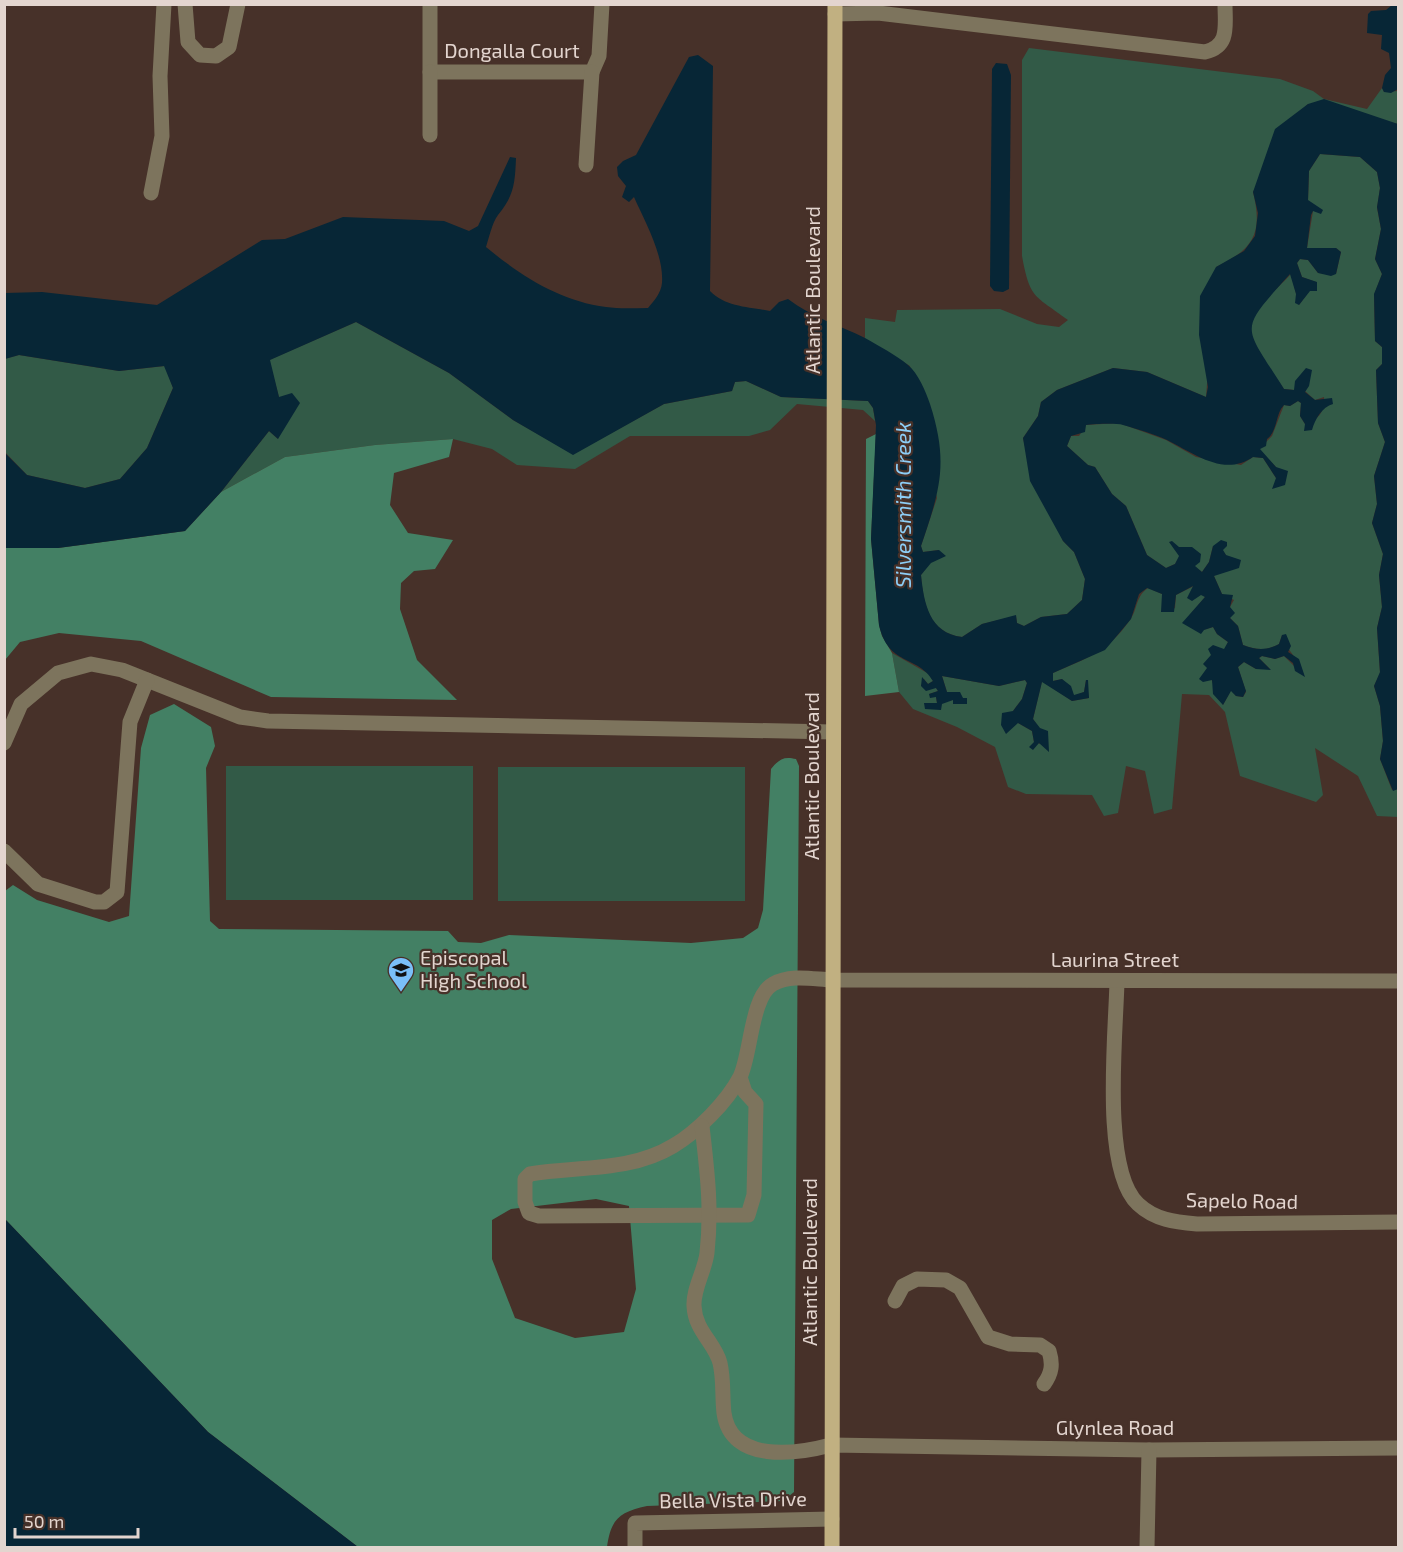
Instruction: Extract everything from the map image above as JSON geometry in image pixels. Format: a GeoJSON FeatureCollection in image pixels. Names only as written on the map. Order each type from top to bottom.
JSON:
{"type":"FeatureCollection","features":[{"type":"Feature","properties":{"kind":"main road","name":"Atlantic Boulevard"},"geometry":{"type":"LineString","coordinates":[[832,1548],[835,9]]}},
{"type":"Feature","properties":{"kind":"street"},"geometry":{"type":"LineString","coordinates":[[151,193],[162,136],[159,76],[164,4]]}},
{"type":"Feature","properties":{"kind":"street"},"geometry":{"type":"LineString","coordinates":[[185,4],[188,42],[200,55],[216,56],[230,47],[238,4]]}},
{"type":"Feature","properties":{"kind":"street","name":"Dongalla Court"},"geometry":{"type":"LineString","coordinates":[[430,4],[430,72],[592,72],[599,56],[603,4]]}},
{"type":"Feature","properties":{"kind":"street"},"geometry":{"type":"LineString","coordinates":[[835,9],[1205,52],[1217,50],[1225,40],[1225,4]]}},
{"type":"Feature","properties":{"kind":"street"},"geometry":{"type":"LineString","coordinates":[[430,72],[430,135]]}},
{"type":"Feature","properties":{"kind":"street"},"geometry":{"type":"LineString","coordinates":[[586,165],[592,72]]}},
{"type":"Feature","properties":{"kind":"street"},"geometry":{"type":"LineString","coordinates":[[4,743],[21,704],[58,673],[91,664],[122,670],[240,717],[268,721],[833,732]]}},
{"type":"Feature","properties":{"kind":"street"},"geometry":{"type":"LineString","coordinates":[[4,851],[21,871],[38,884],[95,902],[104,902],[117,892],[130,722],[147,680]]}},
{"type":"Feature","properties":{"kind":"street","name":"Laurina Street"},"geometry":{"type":"LineString","coordinates":[[740,1077],[754,1029],[758,1004],[771,984],[792,977],[832,980],[1398,981]]}},
{"type":"Feature","properties":{"kind":"street","name":"Sapelo Road"},"geometry":{"type":"LineString","coordinates":[[1117,981],[1114,1142],[1122,1179],[1137,1203],[1151,1214],[1164,1220],[1197,1224],[1398,1222]]}},
{"type":"Feature","properties":{"kind":"street"},"geometry":{"type":"LineString","coordinates":[[740,1077],[745,1092],[756,1104],[754,1194],[747,1215],[539,1216],[530,1213],[525,1202],[525,1179],[530,1174],[631,1162],[672,1147],[702,1125],[740,1077]]}},
{"type":"Feature","properties":{"kind":"street","name":"Glynlea Road"},"geometry":{"type":"LineString","coordinates":[[702,1125],[711,1214],[706,1260],[694,1305],[701,1333],[720,1361],[724,1415],[736,1438],[758,1451],[798,1454],[831,1445],[1395,1451]]}},
{"type":"Feature","properties":{"kind":"street"},"geometry":{"type":"LineString","coordinates":[[895,1301],[903,1286],[917,1279],[946,1280],[960,1288],[988,1337],[1010,1344],[1040,1345],[1049,1351],[1051,1369],[1044,1384]]}},
{"type":"Feature","properties":{"kind":"street"},"geometry":{"type":"LineString","coordinates":[[1148,1548],[1149,1450]]}},
{"type":"Feature","properties":{"kind":"street","name":"Bella Vista Drive"},"geometry":{"type":"LineString","coordinates":[[635,1548],[635,1523],[832,1519]]}},
{"type":"Feature","properties":{"kind":"green space"},"geometry":{"type":"Polygon","coordinates":[[[1029,48],[1280,79],[1313,91],[1324,99],[1367,109],[1382,88],[1384,92],[1398,91],[1398,124],[1308,104],[1296,115],[1253,192],[1257,218],[1253,238],[1239,253],[1216,267],[1206,397],[1147,372],[1113,368],[1057,390],[1041,402],[1038,416],[1023,438],[1027,456],[1063,541],[1074,552],[1085,579],[1082,600],[1067,614],[1041,617],[1024,626],[1017,623],[1016,616],[982,624],[962,637],[942,630],[935,623],[926,606],[924,596],[921,575],[939,550],[923,552],[921,546],[937,498],[910,366],[865,339],[865,318],[895,322],[897,310],[1000,309],[1037,324],[1059,327],[1068,320],[1041,300],[1031,289],[1022,256],[1022,60],[1029,48]]]}},
{"type":"Feature","properties":{"kind":"green space"},"geometry":{"type":"Polygon","coordinates":[[[1320,154],[1360,157],[1377,172],[1380,188],[1377,208],[1381,229],[1375,259],[1382,274],[1374,295],[1375,341],[1382,347],[1382,364],[1376,370],[1378,423],[1385,442],[1374,476],[1377,504],[1372,523],[1383,554],[1379,575],[1382,607],[1377,628],[1380,673],[1374,686],[1380,706],[1383,741],[1380,759],[1392,790],[1398,789],[1398,817],[1377,816],[1358,776],[1315,748],[1323,795],[1316,802],[1240,776],[1225,712],[1209,695],[1182,694],[1172,809],[1154,814],[1145,771],[1126,766],[1118,813],[1104,816],[1092,795],[1026,794],[1008,787],[995,747],[957,727],[913,709],[899,692],[892,653],[929,674],[933,681],[928,684],[924,679],[921,686],[936,688],[938,691],[929,694],[936,697],[937,703],[963,698],[947,692],[942,676],[999,686],[1025,680],[1027,683],[1022,699],[1013,711],[1018,723],[1032,731],[1034,742],[1044,745],[1048,750],[1048,732],[1040,729],[1033,719],[1042,681],[1072,701],[1089,698],[1086,680],[1084,692],[1074,696],[1062,679],[1053,681],[1053,673],[1096,653],[1113,640],[1133,616],[1141,595],[1148,588],[1162,594],[1162,612],[1175,608],[1176,595],[1194,586],[1205,597],[1189,616],[1203,630],[1213,627],[1217,634],[1228,642],[1225,649],[1211,655],[1209,662],[1212,680],[1223,705],[1231,690],[1236,696],[1243,697],[1246,692],[1238,667],[1244,662],[1256,669],[1270,669],[1259,658],[1262,656],[1275,659],[1284,656],[1304,676],[1282,635],[1279,644],[1270,648],[1257,649],[1243,645],[1238,626],[1230,618],[1230,607],[1234,600],[1222,594],[1214,576],[1226,555],[1222,550],[1213,546],[1209,562],[1202,572],[1180,556],[1175,564],[1166,568],[1147,555],[1126,506],[1112,494],[1095,467],[1088,465],[1067,446],[1071,436],[1079,436],[1086,425],[1119,423],[1166,440],[1196,457],[1241,465],[1253,457],[1263,458],[1276,478],[1285,485],[1276,467],[1259,449],[1272,436],[1284,405],[1290,406],[1298,401],[1301,403],[1300,416],[1305,424],[1320,414],[1324,397],[1315,400],[1305,391],[1284,389],[1258,349],[1250,326],[1255,313],[1291,274],[1299,305],[1316,282],[1302,277],[1297,263],[1300,259],[1308,260],[1318,273],[1336,274],[1341,252],[1336,248],[1307,248],[1313,211],[1308,201],[1309,171],[1320,154]]]}},
{"type":"Feature","properties":{"kind":"green space"},"geometry":{"type":"Polygon","coordinates":[[[356,322],[449,373],[513,420],[573,454],[664,404],[732,391],[735,382],[746,381],[781,397],[868,401],[873,408],[875,421],[863,410],[797,404],[770,430],[749,436],[630,436],[575,469],[517,465],[492,449],[453,439],[375,445],[285,457],[221,492],[269,431],[278,439],[279,397],[269,360],[356,322]]]}},
{"type":"Feature","properties":{"kind":"green space"},"geometry":{"type":"Polygon","coordinates":[[[19,355],[119,371],[165,366],[173,388],[147,448],[120,479],[85,488],[27,475],[5,452],[4,359],[19,355]]]}},
{"type":"Feature","properties":{"kind":"green space"},"geometry":{"type":"Polygon","coordinates":[[[876,434],[871,539],[879,625],[882,636],[892,653],[899,692],[865,696],[866,439],[876,434]]]}},
{"type":"Feature","properties":{"kind":"green space"},"geometry":{"type":"Polygon","coordinates":[[[453,439],[449,457],[394,473],[390,505],[408,533],[453,540],[435,569],[414,571],[401,583],[400,609],[417,660],[457,700],[271,697],[141,641],[59,633],[20,642],[5,660],[5,548],[58,548],[185,531],[221,492],[285,457],[375,445],[453,439]]]}},
{"type":"Feature","properties":{"kind":"green space","name":"Episcopal High School"},"geometry":{"type":"Polygon","coordinates":[[[174,704],[211,727],[215,746],[206,768],[210,921],[219,929],[448,931],[458,942],[481,943],[509,935],[691,943],[743,938],[758,928],[763,910],[771,769],[782,759],[796,759],[799,766],[794,1492],[783,1501],[637,1508],[623,1514],[614,1523],[607,1547],[358,1547],[208,1432],[5,1219],[5,891],[13,885],[37,900],[109,922],[129,916],[141,748],[150,715],[174,704]],[[596,1199],[511,1209],[492,1220],[492,1259],[515,1318],[575,1338],[624,1332],[636,1289],[629,1206],[596,1199]]]}},
{"type":"Feature","properties":{"kind":"green space"},"geometry":{"type":"Polygon","coordinates":[[[226,766],[473,766],[473,900],[226,900],[226,766]]]}},
{"type":"Feature","properties":{"kind":"green space"},"geometry":{"type":"Polygon","coordinates":[[[498,767],[745,767],[745,901],[498,901],[498,767]]]}},
{"type":"Feature","properties":{"kind":"water"},"geometry":{"type":"Polygon","coordinates":[[[1392,5],[1398,5],[1398,89],[1391,93],[1384,92],[1382,88],[1385,75],[1391,68],[1389,53],[1381,49],[1382,35],[1367,33],[1368,14],[1371,11],[1386,10],[1392,5]]]}},
{"type":"Feature","properties":{"kind":"water","name":"Silversmith Creek"},"geometry":{"type":"Polygon","coordinates":[[[698,55],[713,66],[710,291],[730,303],[770,311],[779,302],[788,299],[816,316],[882,347],[912,368],[930,404],[936,425],[941,460],[937,492],[921,546],[923,552],[939,550],[946,556],[931,563],[921,575],[924,596],[935,623],[942,630],[962,637],[982,624],[1016,615],[1017,623],[1024,626],[1041,617],[1067,614],[1082,600],[1085,579],[1074,552],[1063,541],[1030,481],[1023,438],[1038,416],[1041,402],[1057,390],[1113,368],[1147,372],[1206,397],[1208,387],[1199,335],[1200,296],[1216,267],[1244,251],[1255,236],[1258,213],[1253,192],[1275,129],[1308,104],[1324,99],[1398,124],[1398,789],[1393,791],[1380,759],[1383,741],[1380,706],[1374,686],[1380,672],[1377,628],[1382,607],[1379,575],[1383,554],[1372,523],[1377,504],[1374,476],[1385,442],[1378,423],[1376,370],[1382,364],[1382,347],[1375,341],[1374,294],[1382,274],[1375,259],[1381,229],[1377,207],[1380,188],[1377,172],[1360,157],[1320,154],[1309,171],[1308,200],[1323,210],[1321,214],[1313,211],[1311,215],[1307,248],[1336,248],[1341,252],[1336,274],[1331,276],[1318,273],[1308,260],[1300,259],[1297,263],[1302,277],[1317,282],[1317,291],[1310,291],[1299,305],[1295,303],[1296,294],[1290,274],[1254,319],[1252,329],[1254,339],[1284,389],[1294,390],[1295,381],[1306,368],[1312,370],[1309,386],[1305,392],[1315,400],[1332,398],[1333,404],[1320,414],[1312,430],[1304,431],[1305,424],[1300,416],[1301,403],[1298,401],[1290,406],[1284,405],[1281,409],[1266,446],[1260,449],[1276,467],[1288,471],[1285,485],[1272,489],[1276,478],[1263,458],[1253,457],[1242,463],[1231,465],[1220,464],[1199,457],[1157,436],[1120,424],[1086,425],[1085,432],[1071,436],[1067,446],[1088,465],[1095,467],[1112,494],[1126,506],[1147,555],[1166,568],[1175,564],[1179,556],[1169,542],[1172,541],[1179,547],[1192,547],[1201,554],[1200,562],[1195,566],[1202,572],[1209,562],[1213,546],[1221,540],[1227,542],[1223,550],[1226,555],[1241,560],[1239,568],[1214,576],[1222,594],[1233,595],[1230,607],[1235,613],[1230,618],[1238,626],[1243,645],[1257,649],[1269,648],[1279,644],[1282,635],[1286,634],[1291,646],[1288,652],[1299,659],[1305,677],[1295,671],[1293,663],[1284,656],[1275,659],[1262,656],[1259,658],[1271,670],[1256,669],[1244,662],[1238,667],[1246,691],[1243,697],[1236,696],[1231,691],[1223,705],[1213,694],[1212,680],[1203,682],[1199,679],[1207,668],[1203,664],[1211,655],[1208,649],[1213,645],[1224,649],[1228,642],[1217,634],[1213,627],[1204,630],[1201,634],[1182,623],[1205,597],[1201,595],[1192,601],[1187,598],[1193,586],[1176,595],[1174,612],[1161,612],[1162,594],[1147,588],[1139,594],[1131,619],[1105,650],[1053,673],[1053,681],[1062,679],[1071,686],[1074,695],[1084,692],[1086,680],[1088,680],[1089,698],[1072,701],[1042,682],[1033,719],[1040,728],[1048,731],[1049,752],[1039,743],[1033,750],[1029,747],[1034,742],[1032,731],[1018,723],[1006,734],[1001,725],[1002,713],[1013,711],[1022,699],[1027,683],[1025,680],[999,686],[942,676],[947,692],[960,692],[963,698],[967,698],[967,704],[953,704],[953,700],[942,704],[941,710],[925,709],[924,703],[937,703],[936,697],[930,698],[929,694],[938,691],[936,688],[926,691],[921,686],[922,677],[928,684],[933,681],[920,667],[896,654],[889,647],[879,625],[871,539],[876,425],[873,408],[868,401],[781,397],[746,381],[735,382],[732,391],[664,404],[573,455],[513,420],[449,373],[356,322],[270,360],[279,397],[292,393],[300,403],[278,439],[269,431],[221,492],[185,531],[58,548],[5,548],[4,452],[27,475],[85,488],[120,479],[147,448],[173,388],[164,366],[119,371],[19,355],[5,359],[5,293],[42,292],[157,305],[262,240],[285,239],[343,217],[444,221],[469,231],[478,226],[510,157],[516,158],[513,189],[494,222],[486,247],[513,268],[557,293],[589,304],[611,308],[648,308],[657,297],[661,287],[660,261],[634,197],[629,202],[622,197],[626,186],[618,176],[617,167],[623,161],[636,155],[689,57],[698,55]]]}},
{"type":"Feature","properties":{"kind":"water"},"geometry":{"type":"Polygon","coordinates":[[[996,63],[1007,64],[1011,75],[1009,289],[1003,292],[994,291],[990,286],[992,69],[996,63]]]}},
{"type":"Feature","properties":{"kind":"water"},"geometry":{"type":"Polygon","coordinates":[[[5,1219],[208,1432],[358,1547],[5,1547],[5,1219]]]}},
{"type":"Feature","properties":{"kind":"place","name":"Episcopal High School"},"geometry":{"type":"Point","coordinates":[401,993]}}]}
